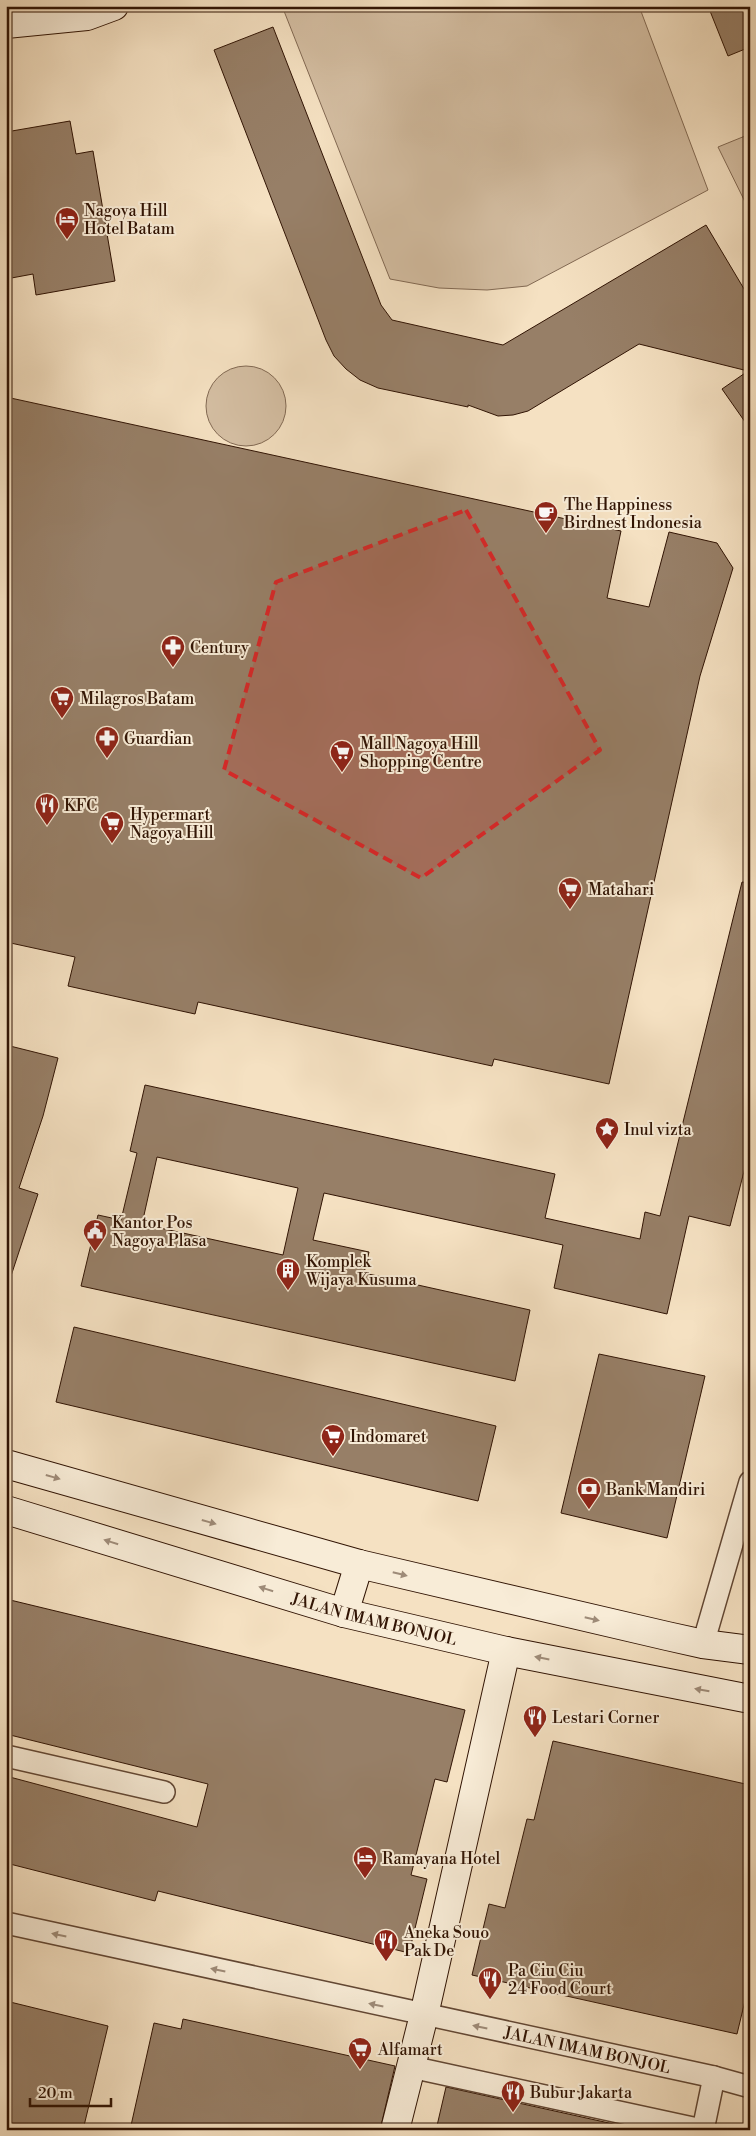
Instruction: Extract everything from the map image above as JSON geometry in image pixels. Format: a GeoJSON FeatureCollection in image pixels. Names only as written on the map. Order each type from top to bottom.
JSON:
{"type":"FeatureCollection","features":[{"type":"Feature","properties":{"kind":"main road"},"geometry":{"type":"LineString","coordinates":[[6,24],[87,16],[114,6]]}},
{"type":"Feature","properties":{"kind":"main road"},"geometry":{"type":"LineString","coordinates":[[6,1464],[359,1564],[703,1644],[750,1650]]}},
{"type":"Feature","properties":{"kind":"main road","name":"JALAN IMAM BONJOL"},"geometry":{"type":"LineString","coordinates":[[6,1510],[344,1612],[506,1651],[750,1699]]}},
{"type":"Feature","properties":{"kind":"main road"},"geometry":{"type":"LineString","coordinates":[[344,1612],[359,1564]]}},
{"type":"Feature","properties":{"kind":"main road"},"geometry":{"type":"LineString","coordinates":[[396,2130],[424,2015],[506,1651]]}},
{"type":"Feature","properties":{"kind":"street"},"geometry":{"type":"LineString","coordinates":[[703,1644],[750,1482]]}},
{"type":"Feature","properties":{"kind":"street"},"geometry":{"type":"LineString","coordinates":[[6,1756],[164,1792]]}},
{"type":"Feature","properties":{"kind":"street","name":"JALAN IMAM BONJOL"},"geometry":{"type":"LineString","coordinates":[[6,1923],[714,2077],[750,2087]]}},
{"type":"Feature","properties":{"kind":"street"},"geometry":{"type":"LineString","coordinates":[[411,2067],[702,2130],[714,2077]]}},
{"type":"Feature","properties":{"kind":"highlighted area"},"geometry":{"type":"Polygon","coordinates":[[[466,510],[600,750],[421,878],[224,770],[276,582],[466,510]]]}},
{"type":"Feature","properties":{"kind":"shaded area"},"geometry":{"type":"Polygon","coordinates":[[[282,6],[639,6],[708,190],[527,286],[487,290],[439,288],[390,279],[282,6]]]}},
{"type":"Feature","properties":{"kind":"shaded area"},"geometry":{"type":"Polygon","coordinates":[[[750,134],[750,212],[718,147],[750,134]]]}},
{"type":"Feature","properties":{"kind":"shaded area"},"geometry":{"type":"Polygon","coordinates":[[[246,366],[261,369],[274,378],[283,391],[286,406],[283,421],[274,434],[261,443],[246,446],[231,443],[218,434],[209,421],[206,406],[209,391],[218,378],[231,369],[246,366]]]}},
{"type":"Feature","properties":{"kind":"building"},"geometry":{"type":"Polygon","coordinates":[[[708,6],[750,6],[750,47],[728,56],[708,6]]]}},
{"type":"Feature","properties":{"kind":"building"},"geometry":{"type":"Polygon","coordinates":[[[273,27],[381,305],[392,320],[503,345],[706,225],[750,299],[750,429],[722,389],[748,371],[639,344],[528,411],[513,415],[498,416],[468,405],[468,407],[378,388],[360,380],[346,369],[334,356],[326,340],[214,50],[273,27]]]}},
{"type":"Feature","properties":{"kind":"building","name":"Nagoya Hill Hotel Batam"},"geometry":{"type":"Polygon","coordinates":[[[70,121],[76,154],[93,151],[115,281],[36,295],[33,274],[6,279],[6,132],[70,121]]]}},
{"type":"Feature","properties":{"kind":"building","name":"Mall Nagoya Hill Shopping Centre"},"geometry":{"type":"Polygon","coordinates":[[[6,397],[621,531],[607,598],[649,607],[669,532],[717,543],[733,568],[700,676],[609,1084],[494,1059],[492,1066],[198,1002],[195,1014],[68,986],[75,957],[6,942],[6,397]]]}},
{"type":"Feature","properties":{"kind":"building"},"geometry":{"type":"Polygon","coordinates":[[[742,882],[750,883],[750,1148],[730,1226],[689,1216],[667,1314],[554,1288],[563,1245],[324,1193],[313,1240],[369,1252],[364,1273],[530,1310],[515,1381],[81,1286],[98,1215],[121,1220],[137,1153],[130,1151],[145,1085],[555,1174],[545,1218],[640,1239],[645,1212],[660,1216],[742,882]],[[157,1157],[142,1224],[283,1255],[298,1188],[157,1157]]]}},
{"type":"Feature","properties":{"kind":"building"},"geometry":{"type":"Polygon","coordinates":[[[6,1045],[58,1058],[43,1116],[19,1188],[38,1194],[10,1279],[6,1278],[6,1045]]]}},
{"type":"Feature","properties":{"kind":"building"},"geometry":{"type":"Polygon","coordinates":[[[74,1327],[496,1426],[478,1501],[56,1402],[74,1327]]]}},
{"type":"Feature","properties":{"kind":"building"},"geometry":{"type":"Polygon","coordinates":[[[599,1354],[705,1376],[667,1538],[561,1513],[599,1354]]]}},
{"type":"Feature","properties":{"kind":"building"},"geometry":{"type":"Polygon","coordinates":[[[6,1599],[465,1710],[447,1782],[435,1779],[411,1875],[427,1879],[409,1953],[158,1891],[155,1901],[6,1863],[6,1776],[197,1827],[208,1784],[6,1734],[6,1599]]]}},
{"type":"Feature","properties":{"kind":"building"},"geometry":{"type":"Polygon","coordinates":[[[553,1741],[750,1785],[750,1980],[737,2034],[472,1975],[489,1904],[505,1908],[527,1819],[534,1820],[553,1741]]]}},
{"type":"Feature","properties":{"kind":"building"},"geometry":{"type":"Polygon","coordinates":[[[6,2001],[108,2026],[83,2130],[6,2130],[6,2001]]]}},
{"type":"Feature","properties":{"kind":"building"},"geometry":{"type":"Polygon","coordinates":[[[183,2019],[395,2066],[380,2130],[130,2130],[154,2023],[181,2029],[183,2019]]]}},
{"type":"Feature","properties":{"kind":"building"},"geometry":{"type":"Polygon","coordinates":[[[446,2087],[618,2125],[618,2130],[436,2130],[446,2087]]]}},
{"type":"Feature","properties":{"kind":"place","name":"Nagoya Hill Hotel Batam"},"geometry":{"type":"Point","coordinates":[67,240]}},
{"type":"Feature","properties":{"kind":"place","name":"The Happiness Birdnest Indonesia"},"geometry":{"type":"Point","coordinates":[546,534]}},
{"type":"Feature","properties":{"kind":"place","name":"Century"},"geometry":{"type":"Point","coordinates":[173,668]}},
{"type":"Feature","properties":{"kind":"place","name":"Milagros Batam"},"geometry":{"type":"Point","coordinates":[62,719]}},
{"type":"Feature","properties":{"kind":"place","name":"Guardian"},"geometry":{"type":"Point","coordinates":[107,759]}},
{"type":"Feature","properties":{"kind":"place","name":"Mall Nagoya Hill Shopping Centre"},"geometry":{"type":"Point","coordinates":[342,773]}},
{"type":"Feature","properties":{"kind":"place","name":"KFC"},"geometry":{"type":"Point","coordinates":[47,826]}},
{"type":"Feature","properties":{"kind":"place","name":"Hypermart Nagoya Hill"},"geometry":{"type":"Point","coordinates":[112,844]}},
{"type":"Feature","properties":{"kind":"place","name":"Matahari"},"geometry":{"type":"Point","coordinates":[570,910]}},
{"type":"Feature","properties":{"kind":"place","name":"Inul vizta"},"geometry":{"type":"Point","coordinates":[607,1150]}},
{"type":"Feature","properties":{"kind":"place","name":"Kantor Pos Nagoya Plasa"},"geometry":{"type":"Point","coordinates":[95,1252]}},
{"type":"Feature","properties":{"kind":"place","name":"Komplek Wijaya Kusuma"},"geometry":{"type":"Point","coordinates":[288,1291]}},
{"type":"Feature","properties":{"kind":"place","name":"Indomaret"},"geometry":{"type":"Point","coordinates":[333,1457]}},
{"type":"Feature","properties":{"kind":"place","name":"Bank Mandiri"},"geometry":{"type":"Point","coordinates":[589,1510]}},
{"type":"Feature","properties":{"kind":"place","name":"Lestari Corner"},"geometry":{"type":"Point","coordinates":[535,1738]}},
{"type":"Feature","properties":{"kind":"place","name":"Ramayana Hotel"},"geometry":{"type":"Point","coordinates":[365,1879]}},
{"type":"Feature","properties":{"kind":"place","name":"Aneka Souo Pak De"},"geometry":{"type":"Point","coordinates":[386,1962]}},
{"type":"Feature","properties":{"kind":"place","name":"Pa Ciu Ciu 24 Food Court"},"geometry":{"type":"Point","coordinates":[490,2000]}},
{"type":"Feature","properties":{"kind":"place","name":"Alfamart"},"geometry":{"type":"Point","coordinates":[360,2070]}},
{"type":"Feature","properties":{"kind":"place","name":"Bubur Jakarta"},"geometry":{"type":"Point","coordinates":[513,2113]}}]}
